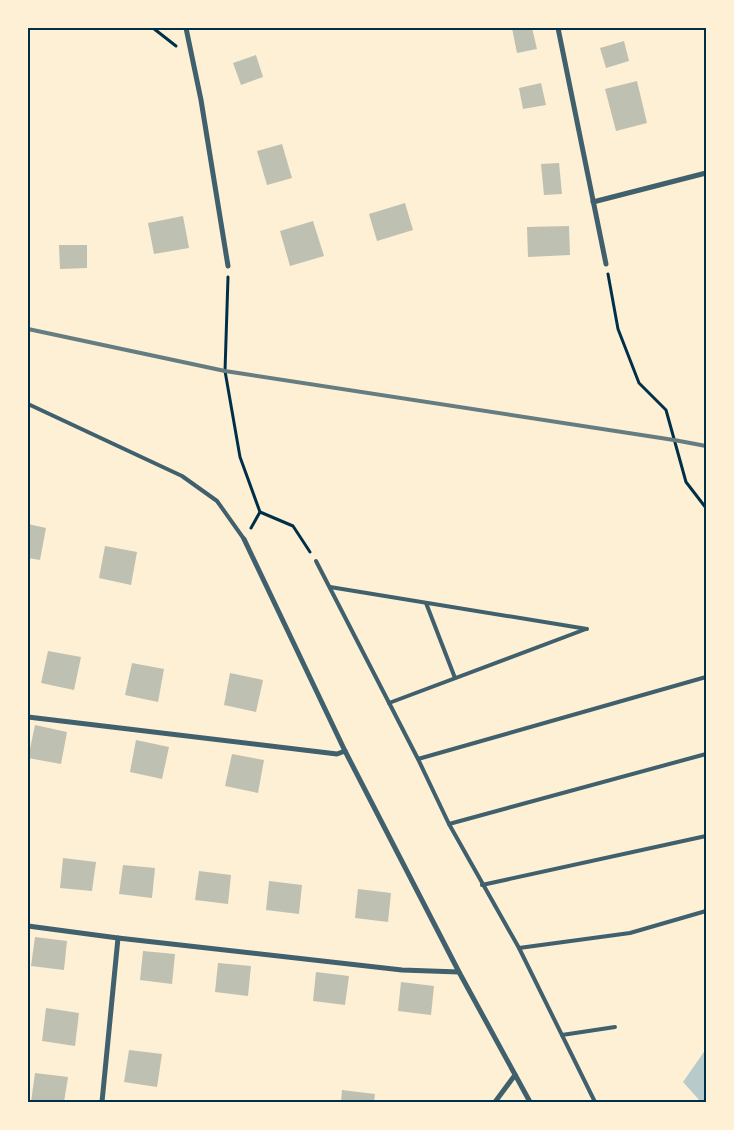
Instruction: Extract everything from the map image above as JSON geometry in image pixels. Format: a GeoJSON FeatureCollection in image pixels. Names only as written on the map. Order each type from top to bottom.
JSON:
{"type":"FeatureCollection","features":[{"type":"Feature","properties":{"kind":"street"},"geometry":{"type":"LineString","coordinates":[[186,28],[201,100],[228,266]]}},
{"type":"Feature","properties":{"kind":"street"},"geometry":{"type":"LineString","coordinates":[[558,28],[606,264]]}},
{"type":"Feature","properties":{"kind":"street"},"geometry":{"type":"LineString","coordinates":[[594,202],[706,173]]}},
{"type":"Feature","properties":{"kind":"street"},"geometry":{"type":"LineString","coordinates":[[244,539],[345,751],[459,972],[530,1102]]}},
{"type":"Feature","properties":{"kind":"street"},"geometry":{"type":"LineString","coordinates":[[28,717],[337,754],[345,751]]}},
{"type":"Feature","properties":{"kind":"street"},"geometry":{"type":"LineString","coordinates":[[28,926],[402,970],[459,972]]}},
{"type":"Feature","properties":{"kind":"street"},"geometry":{"type":"LineString","coordinates":[[102,1102],[118,938]]}},
{"type":"Feature","properties":{"kind":"street"},"geometry":{"type":"LineString","coordinates":[[495,1102],[515,1075]]}},
{"type":"Feature","properties":{"kind":"lane"},"geometry":{"type":"LineString","coordinates":[[28,404],[182,476],[217,501],[244,539]]}},
{"type":"Feature","properties":{"kind":"lane"},"geometry":{"type":"LineString","coordinates":[[316,561],[418,759],[449,824],[519,948],[596,1102]]}},
{"type":"Feature","properties":{"kind":"lane"},"geometry":{"type":"LineString","coordinates":[[329,587],[587,629],[389,703]]}},
{"type":"Feature","properties":{"kind":"lane"},"geometry":{"type":"LineString","coordinates":[[426,602],[455,678]]}},
{"type":"Feature","properties":{"kind":"lane"},"geometry":{"type":"LineString","coordinates":[[418,759],[706,677]]}},
{"type":"Feature","properties":{"kind":"lane"},"geometry":{"type":"LineString","coordinates":[[449,824],[706,754]]}},
{"type":"Feature","properties":{"kind":"lane"},"geometry":{"type":"LineString","coordinates":[[482,885],[706,836]]}},
{"type":"Feature","properties":{"kind":"lane"},"geometry":{"type":"LineString","coordinates":[[519,948],[630,933],[706,911]]}},
{"type":"Feature","properties":{"kind":"lane"},"geometry":{"type":"LineString","coordinates":[[562,1035],[615,1027]]}},
{"type":"Feature","properties":{"kind":"path"},"geometry":{"type":"LineString","coordinates":[[153,28],[192,58]]}},
{"type":"Feature","properties":{"kind":"path"},"geometry":{"type":"LineString","coordinates":[[606,264],[618,329],[639,383],[666,410],[686,482],[706,508]]}},
{"type":"Feature","properties":{"kind":"path"},"geometry":{"type":"LineString","coordinates":[[228,266],[225,371],[240,457],[260,512],[293,526],[316,561]]}},
{"type":"Feature","properties":{"kind":"path"},"geometry":{"type":"LineString","coordinates":[[244,539],[260,512]]}},
{"type":"Feature","properties":{"kind":"shaded area"},"geometry":{"type":"Polygon","coordinates":[[[706,1049],[706,1102],[701,1102],[683,1082],[706,1049]]]}},
{"type":"Feature","properties":{"kind":"building"},"geometry":{"type":"Polygon","coordinates":[[[512,28],[532,28],[537,49],[517,53],[512,28]]]}},
{"type":"Feature","properties":{"kind":"building"},"geometry":{"type":"Polygon","coordinates":[[[624,41],[629,61],[606,68],[600,48],[624,41]]]}},
{"type":"Feature","properties":{"kind":"building"},"geometry":{"type":"Polygon","coordinates":[[[256,55],[263,77],[241,85],[233,63],[256,55]]]}},
{"type":"Feature","properties":{"kind":"building"},"geometry":{"type":"Polygon","coordinates":[[[637,81],[647,123],[616,131],[605,89],[637,81]]]}},
{"type":"Feature","properties":{"kind":"building"},"geometry":{"type":"Polygon","coordinates":[[[541,83],[546,105],[523,109],[519,88],[541,83]]]}},
{"type":"Feature","properties":{"kind":"building"},"geometry":{"type":"Polygon","coordinates":[[[282,144],[292,178],[267,185],[257,151],[282,144]]]}},
{"type":"Feature","properties":{"kind":"building"},"geometry":{"type":"Polygon","coordinates":[[[559,163],[562,194],[544,195],[541,164],[559,163]]]}},
{"type":"Feature","properties":{"kind":"building"},"geometry":{"type":"Polygon","coordinates":[[[405,203],[413,230],[377,241],[369,214],[405,203]]]}},
{"type":"Feature","properties":{"kind":"building"},"geometry":{"type":"Polygon","coordinates":[[[183,216],[189,248],[154,254],[148,223],[183,216]]]}},
{"type":"Feature","properties":{"kind":"building"},"geometry":{"type":"Polygon","coordinates":[[[313,221],[324,256],[290,266],[280,231],[313,221]]]}},
{"type":"Feature","properties":{"kind":"building"},"geometry":{"type":"Polygon","coordinates":[[[569,226],[570,255],[528,257],[527,227],[569,226]]]}},
{"type":"Feature","properties":{"kind":"building"},"geometry":{"type":"Polygon","coordinates":[[[59,245],[87,245],[87,268],[60,269],[59,245]]]}},
{"type":"Feature","properties":{"kind":"building"},"geometry":{"type":"Polygon","coordinates":[[[28,524],[46,528],[40,560],[28,558],[28,524]]]}},
{"type":"Feature","properties":{"kind":"building"},"geometry":{"type":"Polygon","coordinates":[[[105,546],[137,552],[131,585],[99,578],[105,546]]]}},
{"type":"Feature","properties":{"kind":"building"},"geometry":{"type":"Polygon","coordinates":[[[48,651],[81,657],[74,690],[41,683],[48,651]]]}},
{"type":"Feature","properties":{"kind":"building"},"geometry":{"type":"Polygon","coordinates":[[[132,663],[164,669],[158,702],[125,695],[132,663]]]}},
{"type":"Feature","properties":{"kind":"building"},"geometry":{"type":"Polygon","coordinates":[[[230,673],[263,680],[256,712],[224,705],[230,673]]]}},
{"type":"Feature","properties":{"kind":"building"},"geometry":{"type":"Polygon","coordinates":[[[35,725],[67,732],[61,764],[28,758],[35,725]]]}},
{"type":"Feature","properties":{"kind":"building"},"geometry":{"type":"Polygon","coordinates":[[[136,740],[169,747],[162,779],[130,772],[136,740]]]}},
{"type":"Feature","properties":{"kind":"building"},"geometry":{"type":"Polygon","coordinates":[[[232,754],[264,760],[258,793],[225,786],[232,754]]]}},
{"type":"Feature","properties":{"kind":"building"},"geometry":{"type":"Polygon","coordinates":[[[63,858],[96,862],[92,891],[60,888],[63,858]]]}},
{"type":"Feature","properties":{"kind":"building"},"geometry":{"type":"Polygon","coordinates":[[[123,865],[155,868],[152,898],[119,894],[123,865]]]}},
{"type":"Feature","properties":{"kind":"building"},"geometry":{"type":"Polygon","coordinates":[[[199,871],[231,875],[228,904],[195,900],[199,871]]]}},
{"type":"Feature","properties":{"kind":"building"},"geometry":{"type":"Polygon","coordinates":[[[269,881],[302,885],[299,914],[266,910],[269,881]]]}},
{"type":"Feature","properties":{"kind":"building"},"geometry":{"type":"Polygon","coordinates":[[[358,889],[391,893],[388,922],[355,918],[358,889]]]}},
{"type":"Feature","properties":{"kind":"building"},"geometry":{"type":"Polygon","coordinates":[[[35,937],[67,941],[64,970],[31,966],[35,937]]]}},
{"type":"Feature","properties":{"kind":"building"},"geometry":{"type":"Polygon","coordinates":[[[143,951],[175,954],[172,984],[140,980],[143,951]]]}},
{"type":"Feature","properties":{"kind":"building"},"geometry":{"type":"Polygon","coordinates":[[[218,963],[251,966],[248,996],[215,992],[218,963]]]}},
{"type":"Feature","properties":{"kind":"building"},"geometry":{"type":"Polygon","coordinates":[[[316,972],[349,976],[345,1005],[313,1001],[316,972]]]}},
{"type":"Feature","properties":{"kind":"building"},"geometry":{"type":"Polygon","coordinates":[[[401,982],[434,986],[431,1015],[398,1011],[401,982]]]}},
{"type":"Feature","properties":{"kind":"building"},"geometry":{"type":"Polygon","coordinates":[[[46,1008],[79,1013],[75,1046],[42,1041],[46,1008]]]}},
{"type":"Feature","properties":{"kind":"building"},"geometry":{"type":"Polygon","coordinates":[[[129,1050],[162,1054],[157,1087],[124,1082],[129,1050]]]}},
{"type":"Feature","properties":{"kind":"building"},"geometry":{"type":"Polygon","coordinates":[[[35,1073],[68,1077],[64,1102],[31,1102],[35,1073]]]}},
{"type":"Feature","properties":{"kind":"building"},"geometry":{"type":"Polygon","coordinates":[[[342,1090],[375,1094],[374,1102],[341,1102],[342,1090]]]}},
{"type":"Feature","properties":{"kind":"railway"},"geometry":{"type":"LineString","coordinates":[[28,329],[225,371],[706,446]]}}]}
